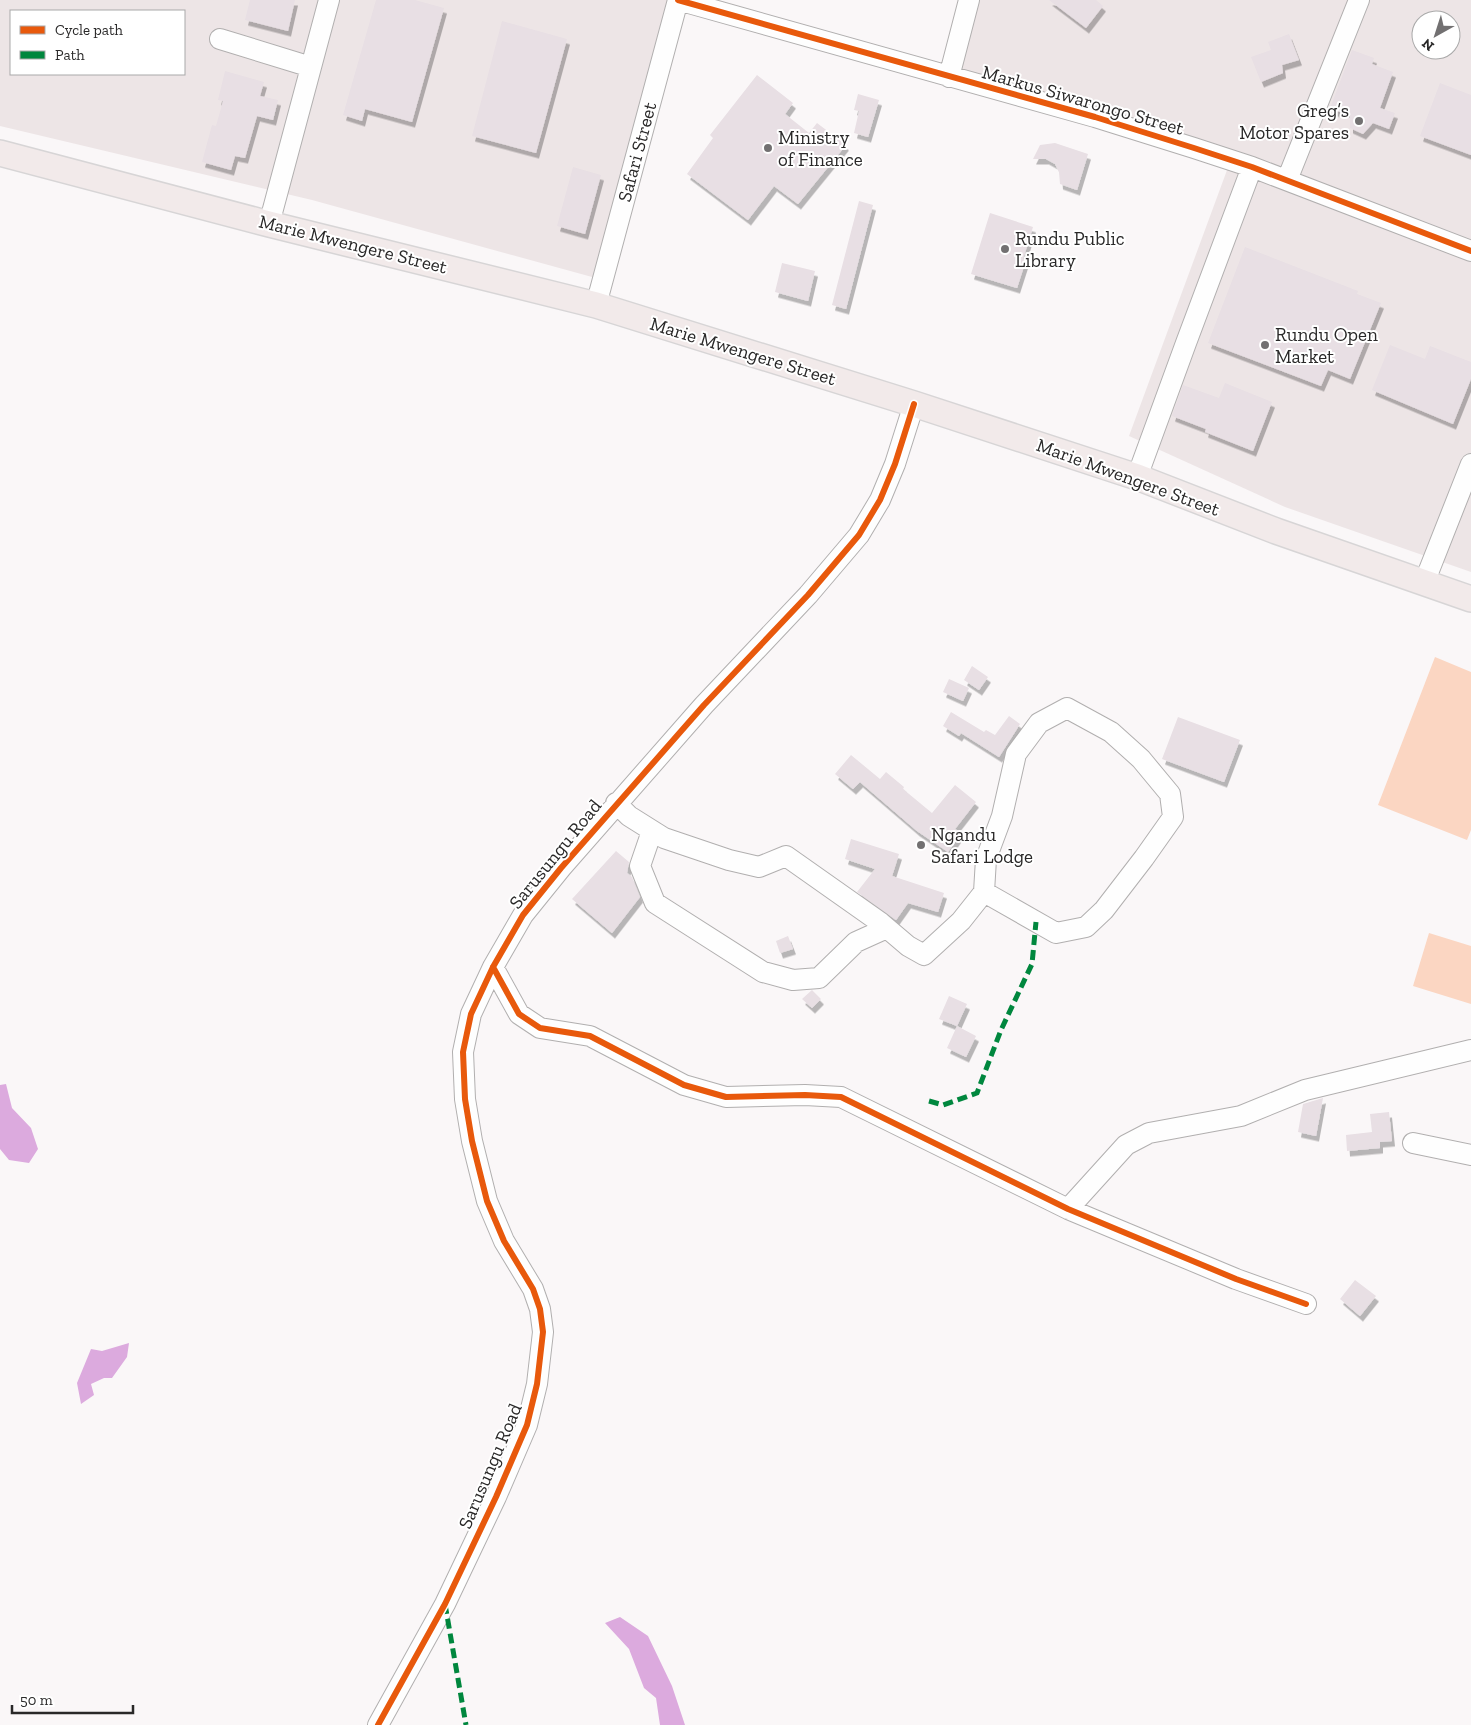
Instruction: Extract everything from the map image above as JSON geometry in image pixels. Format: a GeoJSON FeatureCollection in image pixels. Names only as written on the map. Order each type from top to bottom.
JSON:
{"type":"FeatureCollection","features":[{"type":"Feature","properties":{"kind":"main road","name":"Marie Mwengere Street"},"geometry":{"type":"LineString","coordinates":[[0,153],[269,224],[596,305],[914,404],[1137,477],[1276,532],[1471,599]]}},
{"type":"Feature","properties":{"kind":"street"},"geometry":{"type":"LineString","coordinates":[[269,224],[329,0]]}},
{"type":"Feature","properties":{"kind":"street","name":"Markus Siwarongo Street"},"geometry":{"type":"LineString","coordinates":[[678,0],[1095,117],[1252,167],[1471,251]]}},
{"type":"Feature","properties":{"kind":"street","name":"Safari Street"},"geometry":{"type":"LineString","coordinates":[[596,305],[678,0]]}},
{"type":"Feature","properties":{"kind":"street"},"geometry":{"type":"LineString","coordinates":[[949,77],[969,0]]}},
{"type":"Feature","properties":{"kind":"street"},"geometry":{"type":"LineString","coordinates":[[1287,180],[1359,0]]}},
{"type":"Feature","properties":{"kind":"street"},"geometry":{"type":"LineString","coordinates":[[220,39],[311,68]]}},
{"type":"Feature","properties":{"kind":"street"},"geometry":{"type":"LineString","coordinates":[[1137,477],[1252,167]]}},
{"type":"Feature","properties":{"kind":"street","name":"Sarusungu Road"},"geometry":{"type":"LineString","coordinates":[[378,1725],[445,1604],[496,1497],[527,1425],[537,1384],[543,1332],[540,1310],[533,1289],[504,1241],[486,1201],[472,1141],[465,1099],[463,1052],[471,1014],[493,967],[523,915],[616,803],[704,705],[808,595],[859,535],[880,500],[914,404]]}},
{"type":"Feature","properties":{"kind":"street"},"geometry":{"type":"LineString","coordinates":[[1424,583],[1471,464]]}},
{"type":"Feature","properties":{"kind":"street"},"geometry":{"type":"LineString","coordinates":[[616,803],[629,816],[664,838],[729,860],[758,867],[786,856],[887,928],[908,946],[924,955],[961,921],[984,892],[986,859],[1002,816],[1016,754],[1039,723],[1067,708],[1112,732],[1141,759],[1170,794],[1173,817],[1104,910],[1086,927],[1056,933],[984,892]]}},
{"type":"Feature","properties":{"kind":"street"},"geometry":{"type":"LineString","coordinates":[[652,831],[640,866],[655,903],[763,972],[794,980],[819,978],[856,942],[887,928]]}},
{"type":"Feature","properties":{"kind":"street"},"geometry":{"type":"LineString","coordinates":[[493,967],[519,1014],[540,1028],[590,1036],[684,1085],[726,1097],[805,1094],[841,1097],[1068,1209],[1236,1279],[1306,1304]]}},
{"type":"Feature","properties":{"kind":"street"},"geometry":{"type":"LineString","coordinates":[[1068,1209],[1126,1145],[1150,1133],[1240,1116],[1305,1090],[1471,1050]]}},
{"type":"Feature","properties":{"kind":"street"},"geometry":{"type":"LineString","coordinates":[[1413,1143],[1471,1155]]}},
{"type":"Feature","properties":{"kind":"shaded area"},"geometry":{"type":"Polygon","coordinates":[[[0,0],[678,0],[949,76],[970,0],[1471,0],[1471,572],[1285,507],[1129,436],[1230,162],[677,5],[603,280],[312,200],[0,126],[0,0]]]}},
{"type":"Feature","properties":{"kind":"shaded area"},"geometry":{"type":"Polygon","coordinates":[[[1435,657],[1471,672],[1471,830],[1467,840],[1378,805],[1435,657]]]}},
{"type":"Feature","properties":{"kind":"shaded area"},"geometry":{"type":"Polygon","coordinates":[[[1429,933],[1471,946],[1471,1004],[1413,986],[1429,933]]]}},
{"type":"Feature","properties":{"kind":"shaded area"},"geometry":{"type":"Polygon","coordinates":[[[6,1084],[12,1108],[31,1128],[38,1149],[29,1163],[9,1160],[0,1149],[0,1085],[6,1084]]]}},
{"type":"Feature","properties":{"kind":"shaded area"},"geometry":{"type":"Polygon","coordinates":[[[129,1343],[127,1357],[112,1378],[104,1378],[91,1384],[94,1395],[81,1404],[77,1383],[91,1349],[102,1351],[129,1343]]]}},
{"type":"Feature","properties":{"kind":"shaded area"},"geometry":{"type":"Polygon","coordinates":[[[620,1617],[648,1636],[672,1686],[685,1725],[660,1725],[656,1698],[644,1688],[629,1649],[605,1623],[620,1617]]]}},
{"type":"Feature","properties":{"kind":"building"},"geometry":{"type":"Polygon","coordinates":[[[250,0],[295,0],[288,31],[245,20],[250,0]]]}},
{"type":"Feature","properties":{"kind":"building"},"geometry":{"type":"Polygon","coordinates":[[[376,0],[415,0],[444,8],[412,122],[365,109],[362,121],[343,115],[376,0]]]}},
{"type":"Feature","properties":{"kind":"building"},"geometry":{"type":"Polygon","coordinates":[[[1049,0],[1096,0],[1103,6],[1086,28],[1049,0]]]}},
{"type":"Feature","properties":{"kind":"building"},"geometry":{"type":"Polygon","coordinates":[[[502,21],[567,39],[536,153],[472,136],[502,21]]]}},
{"type":"Feature","properties":{"kind":"building"},"geometry":{"type":"Polygon","coordinates":[[[1289,34],[1299,60],[1282,65],[1283,73],[1261,82],[1251,57],[1271,50],[1268,42],[1289,34]]]}},
{"type":"Feature","properties":{"kind":"building"},"geometry":{"type":"Polygon","coordinates":[[[1352,50],[1374,58],[1372,64],[1393,72],[1380,108],[1395,113],[1389,129],[1373,123],[1363,134],[1350,128],[1350,112],[1329,111],[1352,50]]]}},
{"type":"Feature","properties":{"kind":"building"},"geometry":{"type":"Polygon","coordinates":[[[225,71],[264,82],[260,96],[278,100],[273,120],[257,116],[245,158],[235,156],[231,170],[202,162],[212,125],[216,126],[223,101],[218,100],[225,71]]]}},
{"type":"Feature","properties":{"kind":"building"},"geometry":{"type":"Polygon","coordinates":[[[757,75],[793,103],[785,114],[809,133],[817,123],[846,145],[798,204],[774,186],[748,220],[687,174],[713,138],[710,135],[757,75]]]}},
{"type":"Feature","properties":{"kind":"building"},"geometry":{"type":"Polygon","coordinates":[[[1440,83],[1471,95],[1471,155],[1420,136],[1440,83]]]}},
{"type":"Feature","properties":{"kind":"building"},"geometry":{"type":"Polygon","coordinates":[[[858,94],[879,100],[868,137],[854,133],[859,111],[854,110],[858,94]]]}},
{"type":"Feature","properties":{"kind":"building"},"geometry":{"type":"Polygon","coordinates":[[[1055,143],[1088,154],[1077,190],[1060,184],[1059,172],[1055,164],[1046,159],[1033,159],[1040,145],[1055,143]]]}},
{"type":"Feature","properties":{"kind":"building"},"geometry":{"type":"Polygon","coordinates":[[[573,167],[601,175],[585,234],[557,226],[573,167]]]}},
{"type":"Feature","properties":{"kind":"building"},"geometry":{"type":"Polygon","coordinates":[[[859,201],[873,205],[846,309],[832,305],[859,201]]]}},
{"type":"Feature","properties":{"kind":"building"},"geometry":{"type":"Polygon","coordinates":[[[990,213],[1033,227],[1023,259],[1026,260],[1017,288],[971,274],[990,213]]]}},
{"type":"Feature","properties":{"kind":"building"},"geometry":{"type":"Polygon","coordinates":[[[1245,247],[1358,291],[1357,294],[1381,303],[1350,379],[1328,370],[1321,386],[1208,343],[1245,247]]]}},
{"type":"Feature","properties":{"kind":"building"},"geometry":{"type":"Polygon","coordinates":[[[782,263],[815,271],[808,301],[775,292],[782,263]]]}},
{"type":"Feature","properties":{"kind":"building"},"geometry":{"type":"Polygon","coordinates":[[[1390,345],[1425,359],[1430,346],[1471,362],[1471,379],[1453,424],[1372,390],[1390,345]]]}},
{"type":"Feature","properties":{"kind":"building"},"geometry":{"type":"Polygon","coordinates":[[[1225,383],[1272,402],[1253,451],[1205,432],[1206,429],[1172,416],[1183,385],[1219,398],[1225,383]]]}},
{"type":"Feature","properties":{"kind":"building"},"geometry":{"type":"Polygon","coordinates":[[[972,666],[988,677],[979,690],[964,680],[972,666]]]}},
{"type":"Feature","properties":{"kind":"building"},"geometry":{"type":"Polygon","coordinates":[[[949,679],[969,688],[963,701],[943,692],[949,679]]]}},
{"type":"Feature","properties":{"kind":"building"},"geometry":{"type":"Polygon","coordinates":[[[951,712],[984,732],[986,730],[995,735],[1009,716],[1020,724],[999,757],[961,733],[959,736],[943,726],[951,712]]]}},
{"type":"Feature","properties":{"kind":"building"},"geometry":{"type":"Polygon","coordinates":[[[1178,717],[1240,740],[1224,782],[1162,759],[1178,717]]]}},
{"type":"Feature","properties":{"kind":"building"},"geometry":{"type":"Polygon","coordinates":[[[851,755],[880,779],[886,772],[932,813],[955,785],[976,802],[955,829],[961,833],[948,852],[917,831],[860,782],[853,789],[835,774],[851,755]]]}},
{"type":"Feature","properties":{"kind":"building"},"geometry":{"type":"Polygon","coordinates":[[[851,839],[899,854],[892,876],[944,893],[938,912],[908,903],[896,920],[857,892],[875,869],[845,859],[851,839]]]}},
{"type":"Feature","properties":{"kind":"building"},"geometry":{"type":"Polygon","coordinates":[[[616,851],[629,862],[627,873],[632,877],[640,897],[612,933],[572,899],[616,851]]]}},
{"type":"Feature","properties":{"kind":"building"},"geometry":{"type":"Polygon","coordinates":[[[788,936],[793,949],[780,953],[776,941],[788,936]]]}},
{"type":"Feature","properties":{"kind":"building"},"geometry":{"type":"Polygon","coordinates":[[[812,990],[821,999],[812,1008],[802,999],[812,990]]]}},
{"type":"Feature","properties":{"kind":"building"},"geometry":{"type":"Polygon","coordinates":[[[949,996],[967,1004],[957,1026],[939,1019],[949,996]]]}},
{"type":"Feature","properties":{"kind":"building"},"geometry":{"type":"Polygon","coordinates":[[[957,1026],[976,1036],[966,1057],[947,1048],[957,1026]]]}},
{"type":"Feature","properties":{"kind":"building"},"geometry":{"type":"Polygon","coordinates":[[[1323,1098],[1316,1136],[1298,1132],[1303,1104],[1323,1098]]]}},
{"type":"Feature","properties":{"kind":"building"},"geometry":{"type":"Polygon","coordinates":[[[1389,1112],[1392,1141],[1380,1142],[1380,1148],[1347,1151],[1346,1135],[1372,1132],[1370,1114],[1389,1112]]]}},
{"type":"Feature","properties":{"kind":"building"},"geometry":{"type":"Polygon","coordinates":[[[1355,1280],[1376,1296],[1360,1316],[1340,1299],[1355,1280]]]}},
{"type":"Feature","properties":{"kind":"marked path"},"geometry":{"type":"LineString","coordinates":[[929,1101],[943,1105],[977,1093],[1001,1030],[1032,964],[1036,922]]}},
{"type":"Feature","properties":{"kind":"marked path"},"geometry":{"type":"LineString","coordinates":[[445,1604],[466,1725]]}},
{"type":"Feature","properties":{"kind":"cycle path"},"geometry":{"type":"LineString","coordinates":[[678,0],[1095,117],[1194,148],[1252,167],[1471,251]]}},
{"type":"Feature","properties":{"kind":"cycle path"},"geometry":{"type":"LineString","coordinates":[[378,1725],[445,1604],[496,1497],[527,1425],[537,1384],[543,1332],[540,1309],[533,1289],[504,1241],[487,1201],[472,1141],[465,1099],[463,1052],[471,1014],[493,967],[523,915],[561,868],[704,705],[808,595],[859,535],[880,500],[895,464],[914,404]]}},
{"type":"Feature","properties":{"kind":"cycle path"},"geometry":{"type":"LineString","coordinates":[[493,967],[519,1014],[540,1028],[590,1036],[684,1085],[726,1097],[805,1095],[841,1097],[1068,1209],[1236,1279],[1306,1304]]}},
{"type":"Feature","properties":{"kind":"place","name":"Greg’s Motor Spares"},"geometry":{"type":"Point","coordinates":[1359,121]}},
{"type":"Feature","properties":{"kind":"place","name":"Ministry of Finance"},"geometry":{"type":"Point","coordinates":[768,148]}},
{"type":"Feature","properties":{"kind":"place","name":"Rundu Public Library"},"geometry":{"type":"Point","coordinates":[1005,249]}},
{"type":"Feature","properties":{"kind":"place","name":"Rundu Open Market"},"geometry":{"type":"Point","coordinates":[1265,345]}},
{"type":"Feature","properties":{"kind":"place","name":"Ngandu Safari Lodge"},"geometry":{"type":"Point","coordinates":[921,845]}}]}
